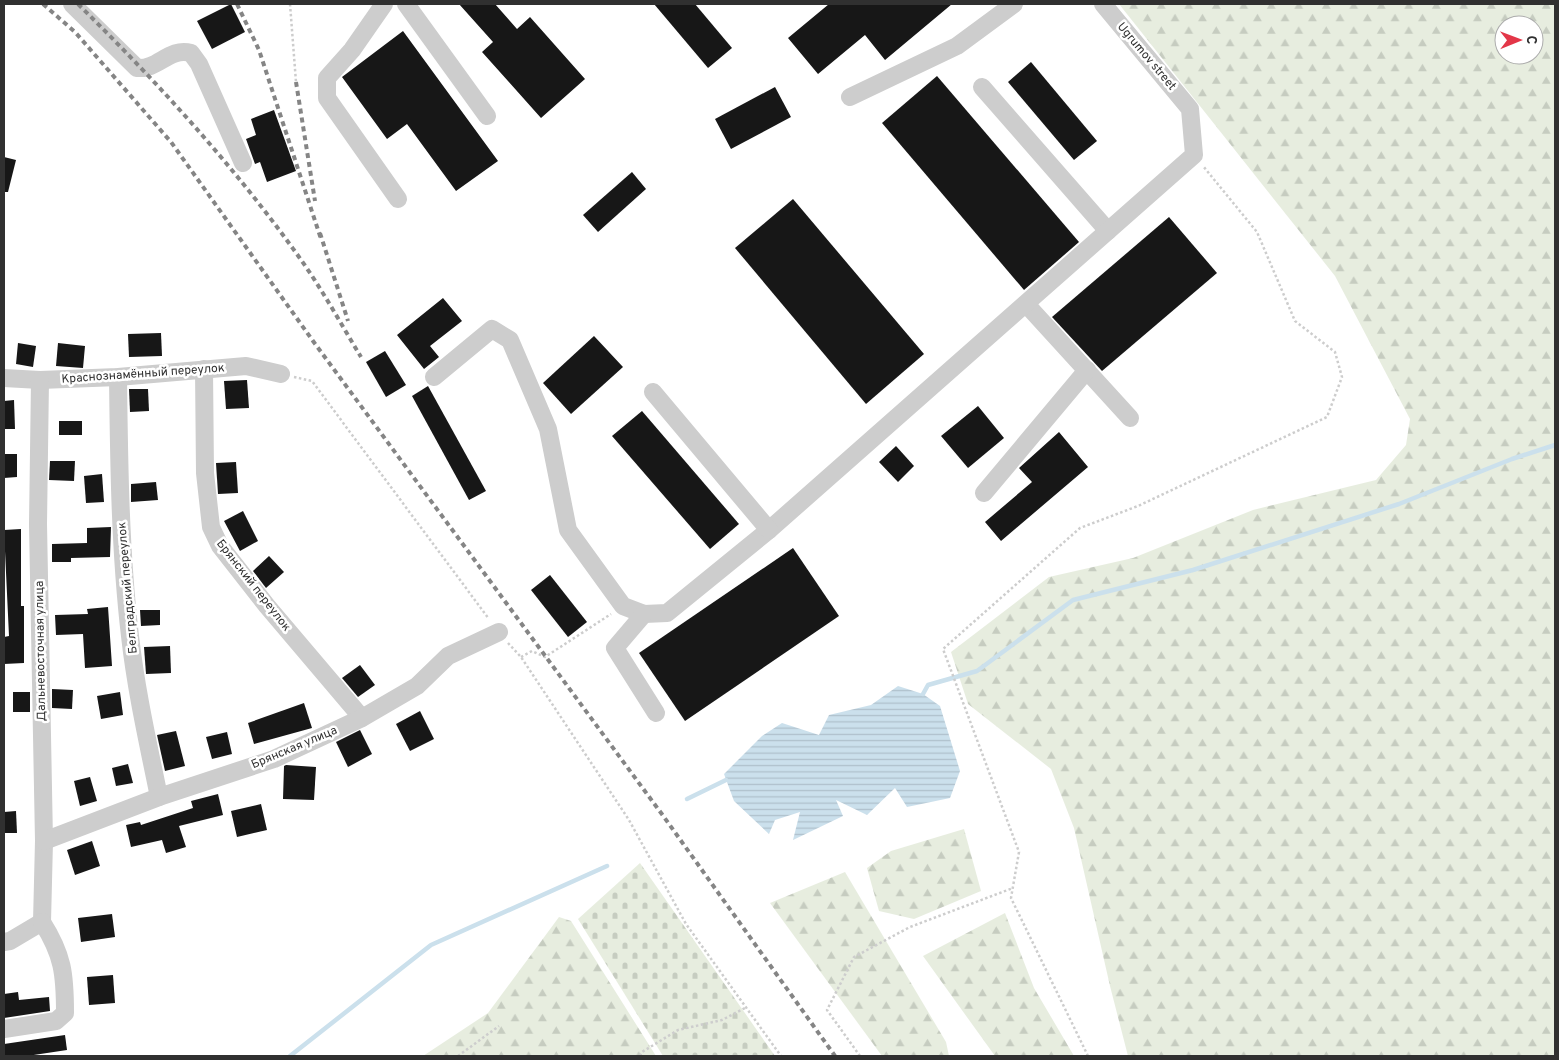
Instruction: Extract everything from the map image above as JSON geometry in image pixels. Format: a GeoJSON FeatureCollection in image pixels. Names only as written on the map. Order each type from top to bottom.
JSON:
{"type":"FeatureCollection","features":[{"type":"Feature","properties":{"kind":"street"},"geometry":{"type":"LineString","coordinates":[[72,4],[137,68],[148,68],[172,53],[191,53],[199,64],[243,163]]}},
{"type":"Feature","properties":{"kind":"street"},"geometry":{"type":"LineString","coordinates":[[384,4],[352,50],[326,78],[327,98],[398,199]]}},
{"type":"Feature","properties":{"kind":"street"},"geometry":{"type":"LineString","coordinates":[[406,4],[487,116]]}},
{"type":"Feature","properties":{"kind":"street"},"geometry":{"type":"LineString","coordinates":[[850,97],[957,46],[1014,4]]}},
{"type":"Feature","properties":{"kind":"street","name":"Ugrumov street"},"geometry":{"type":"LineString","coordinates":[[1104,4],[1190,109],[1194,155]]}},
{"type":"Feature","properties":{"kind":"street"},"geometry":{"type":"LineString","coordinates":[[982,86],[1108,231]]}},
{"type":"Feature","properties":{"kind":"street"},"geometry":{"type":"LineString","coordinates":[[434,377],[492,329],[510,340],[548,429],[568,530],[623,606],[644,614],[667,613],[770,530],[1194,155]]}},
{"type":"Feature","properties":{"kind":"street"},"geometry":{"type":"LineString","coordinates":[[1026,304],[1130,418]]}},
{"type":"Feature","properties":{"kind":"street","name":"Краснознамённый переулок"},"geometry":{"type":"LineString","coordinates":[[4,378],[40,380],[246,366],[281,374]]}},
{"type":"Feature","properties":{"kind":"street","name":"Брянский переулок"},"geometry":{"type":"LineString","coordinates":[[204,369],[205,473],[211,527],[220,546],[267,606],[362,718]]}},
{"type":"Feature","properties":{"kind":"street"},"geometry":{"type":"LineString","coordinates":[[984,493],[1087,370]]}},
{"type":"Feature","properties":{"kind":"street","name":"Белградский переулок"},"geometry":{"type":"LineString","coordinates":[[118,376],[119,480],[130,634],[137,688],[159,797]]}},
{"type":"Feature","properties":{"kind":"street","name":"Дальневосточная улица"},"geometry":{"type":"LineString","coordinates":[[40,380],[38,524],[44,841],[42,922]]}},
{"type":"Feature","properties":{"kind":"street"},"geometry":{"type":"LineString","coordinates":[[653,392],[770,530]]}},
{"type":"Feature","properties":{"kind":"street"},"geometry":{"type":"LineString","coordinates":[[644,614],[615,648],[656,713]]}},
{"type":"Feature","properties":{"kind":"street","name":"Брянская улица"},"geometry":{"type":"LineString","coordinates":[[44,841],[159,797],[274,759],[362,718],[417,686],[448,656],[499,632]]}},
{"type":"Feature","properties":{"kind":"street"},"geometry":{"type":"LineString","coordinates":[[4,942],[10,941],[42,922],[54,942],[65,975],[65,1013],[56,1021],[4,1029]]}},
{"type":"Feature","properties":{"kind":"path"},"geometry":{"type":"LineString","coordinates":[[290,4],[296,82]]}},
{"type":"Feature","properties":{"kind":"path"},"geometry":{"type":"LineString","coordinates":[[1088,1056],[1012,898],[1019,852],[943,649],[1080,528],[1138,506],[1327,417],[1342,377],[1334,352],[1295,321],[1257,232],[1194,155]]}},
{"type":"Feature","properties":{"kind":"path"},"geometry":{"type":"LineString","coordinates":[[281,374],[312,381],[499,632],[521,657],[629,820],[686,924],[781,1056]]}},
{"type":"Feature","properties":{"kind":"path"},"geometry":{"type":"LineString","coordinates":[[521,657],[532,651],[545,657],[597,622]]}},
{"type":"Feature","properties":{"kind":"path"},"geometry":{"type":"LineString","coordinates":[[860,1056],[827,1010],[854,957],[910,927],[1013,888]]}},
{"type":"Feature","properties":{"kind":"path"},"geometry":{"type":"LineString","coordinates":[[640,1056],[642,1052],[678,1030],[722,1020],[745,1008]]}},
{"type":"Feature","properties":{"kind":"path"},"geometry":{"type":"LineString","coordinates":[[458,1056],[499,1026]]}},
{"type":"Feature","properties":{"kind":"green space"},"geometry":{"type":"Polygon","coordinates":[[[1119,4],[1555,4],[1555,1056],[1128,1056],[1074,828],[1051,769],[968,704],[951,652],[1049,577],[1133,558],[1253,510],[1376,480],[1406,445],[1410,419],[1335,276],[1119,4]]]}},
{"type":"Feature","properties":{"kind":"green space"},"geometry":{"type":"Polygon","coordinates":[[[964,829],[981,891],[914,919],[879,911],[867,868],[891,851],[964,829]]]}},
{"type":"Feature","properties":{"kind":"green space"},"geometry":{"type":"Polygon","coordinates":[[[640,863],[775,1056],[663,1056],[578,919],[640,863]]]}},
{"type":"Feature","properties":{"kind":"green space"},"geometry":{"type":"Polygon","coordinates":[[[845,872],[946,1042],[949,1056],[882,1056],[770,903],[845,872]]]}},
{"type":"Feature","properties":{"kind":"green space"},"geometry":{"type":"Polygon","coordinates":[[[1005,913],[1034,988],[1074,1056],[995,1056],[923,956],[1005,913]]]}},
{"type":"Feature","properties":{"kind":"green space"},"geometry":{"type":"Polygon","coordinates":[[[559,917],[571,921],[656,1056],[423,1056],[488,1013],[559,917]]]}},
{"type":"Feature","properties":{"kind":"water"},"geometry":{"type":"Polygon","coordinates":[[[898,686],[923,694],[940,706],[960,771],[950,798],[907,807],[895,788],[867,815],[836,800],[843,816],[793,840],[800,812],[775,820],[769,834],[734,801],[724,774],[762,736],[782,723],[819,735],[829,715],[871,705],[898,686]]]}},
{"type":"Feature","properties":{"kind":"building"},"geometry":{"type":"Polygon","coordinates":[[[231,4],[245,32],[212,49],[197,21],[231,4]]]}},
{"type":"Feature","properties":{"kind":"building"},"geometry":{"type":"Polygon","coordinates":[[[459,4],[495,4],[517,29],[530,17],[585,79],[541,118],[482,52],[493,42],[459,4]]]}},
{"type":"Feature","properties":{"kind":"building"},"geometry":{"type":"Polygon","coordinates":[[[654,4],[695,4],[732,48],[708,68],[654,4]]]}},
{"type":"Feature","properties":{"kind":"building"},"geometry":{"type":"Polygon","coordinates":[[[829,4],[952,4],[885,60],[865,35],[818,74],[788,38],[829,4]]]}},
{"type":"Feature","properties":{"kind":"building"},"geometry":{"type":"Polygon","coordinates":[[[403,31],[498,161],[456,191],[407,124],[387,139],[342,77],[403,31]]]}},
{"type":"Feature","properties":{"kind":"building"},"geometry":{"type":"Polygon","coordinates":[[[1031,62],[1097,141],[1074,160],[1008,82],[1031,62]]]}},
{"type":"Feature","properties":{"kind":"building"},"geometry":{"type":"Polygon","coordinates":[[[937,76],[1079,242],[1024,290],[882,123],[937,76]]]}},
{"type":"Feature","properties":{"kind":"building"},"geometry":{"type":"Polygon","coordinates":[[[775,87],[791,117],[731,149],[715,119],[775,87]]]}},
{"type":"Feature","properties":{"kind":"building"},"geometry":{"type":"Polygon","coordinates":[[[274,110],[296,171],[267,182],[260,162],[255,164],[246,139],[256,135],[251,119],[274,110]]]}},
{"type":"Feature","properties":{"kind":"building"},"geometry":{"type":"Polygon","coordinates":[[[4,157],[16,160],[8,192],[4,192],[4,157]]]}},
{"type":"Feature","properties":{"kind":"building"},"geometry":{"type":"Polygon","coordinates":[[[632,172],[646,189],[598,232],[583,215],[632,172]]]}},
{"type":"Feature","properties":{"kind":"building"},"geometry":{"type":"Polygon","coordinates":[[[793,199],[924,354],[866,404],[735,248],[793,199]]]}},
{"type":"Feature","properties":{"kind":"building"},"geometry":{"type":"Polygon","coordinates":[[[1169,217],[1217,273],[1102,371],[1052,317],[1169,217]]]}},
{"type":"Feature","properties":{"kind":"building"},"geometry":{"type":"Polygon","coordinates":[[[443,298],[462,321],[430,346],[439,357],[424,369],[397,335],[443,298]]]}},
{"type":"Feature","properties":{"kind":"building"},"geometry":{"type":"Polygon","coordinates":[[[161,333],[162,356],[129,357],[128,334],[161,333]]]}},
{"type":"Feature","properties":{"kind":"building"},"geometry":{"type":"Polygon","coordinates":[[[594,336],[623,367],[571,414],[543,383],[594,336]]]}},
{"type":"Feature","properties":{"kind":"building"},"geometry":{"type":"Polygon","coordinates":[[[18,343],[36,346],[33,367],[16,364],[18,343]]]}},
{"type":"Feature","properties":{"kind":"building"},"geometry":{"type":"Polygon","coordinates":[[[58,343],[85,346],[83,368],[56,366],[58,343]]]}},
{"type":"Feature","properties":{"kind":"building"},"geometry":{"type":"Polygon","coordinates":[[[385,351],[406,385],[386,397],[366,362],[385,351]]]}},
{"type":"Feature","properties":{"kind":"building"},"geometry":{"type":"Polygon","coordinates":[[[247,380],[249,408],[226,409],[224,381],[247,380]]]}},
{"type":"Feature","properties":{"kind":"building"},"geometry":{"type":"Polygon","coordinates":[[[428,386],[486,491],[469,500],[412,396],[428,386]]]}},
{"type":"Feature","properties":{"kind":"building"},"geometry":{"type":"Polygon","coordinates":[[[129,389],[148,389],[149,411],[130,412],[129,389]]]}},
{"type":"Feature","properties":{"kind":"building"},"geometry":{"type":"Polygon","coordinates":[[[14,400],[15,429],[4,429],[4,401],[14,400]]]}},
{"type":"Feature","properties":{"kind":"building"},"geometry":{"type":"Polygon","coordinates":[[[978,406],[1004,438],[968,468],[941,436],[978,406]]]}},
{"type":"Feature","properties":{"kind":"building"},"geometry":{"type":"Polygon","coordinates":[[[642,411],[739,524],[710,549],[612,436],[642,411]]]}},
{"type":"Feature","properties":{"kind":"building"},"geometry":{"type":"Polygon","coordinates":[[[59,421],[82,421],[82,435],[59,435],[59,421]]]}},
{"type":"Feature","properties":{"kind":"building"},"geometry":{"type":"Polygon","coordinates":[[[1059,432],[1088,467],[1001,541],[985,522],[1032,482],[1019,468],[1059,432]]]}},
{"type":"Feature","properties":{"kind":"building"},"geometry":{"type":"Polygon","coordinates":[[[896,446],[914,466],[898,482],[879,462],[896,446]]]}},
{"type":"Feature","properties":{"kind":"building"},"geometry":{"type":"Polygon","coordinates":[[[4,454],[17,454],[17,477],[4,478],[4,454]]]}},
{"type":"Feature","properties":{"kind":"building"},"geometry":{"type":"Polygon","coordinates":[[[50,461],[75,461],[74,481],[49,480],[50,461]]]}},
{"type":"Feature","properties":{"kind":"building"},"geometry":{"type":"Polygon","coordinates":[[[236,462],[238,493],[218,494],[216,463],[236,462]]]}},
{"type":"Feature","properties":{"kind":"building"},"geometry":{"type":"Polygon","coordinates":[[[102,474],[104,502],[86,503],[84,476],[102,474]]]}},
{"type":"Feature","properties":{"kind":"building"},"geometry":{"type":"Polygon","coordinates":[[[156,482],[158,500],[131,502],[131,484],[156,482]]]}},
{"type":"Feature","properties":{"kind":"building"},"geometry":{"type":"Polygon","coordinates":[[[243,511],[258,541],[240,551],[224,521],[243,511]]]}},
{"type":"Feature","properties":{"kind":"building"},"geometry":{"type":"Polygon","coordinates":[[[111,527],[110,557],[71,558],[71,562],[52,562],[52,544],[87,543],[87,528],[111,527]]]}},
{"type":"Feature","properties":{"kind":"building"},"geometry":{"type":"Polygon","coordinates":[[[21,529],[21,606],[24,606],[24,663],[4,664],[4,637],[9,636],[4,530],[21,529]]]}},
{"type":"Feature","properties":{"kind":"building"},"geometry":{"type":"Polygon","coordinates":[[[793,548],[839,616],[685,721],[639,653],[793,548]]]}},
{"type":"Feature","properties":{"kind":"building"},"geometry":{"type":"Polygon","coordinates":[[[269,556],[284,572],[266,588],[253,571],[269,556]]]}},
{"type":"Feature","properties":{"kind":"building"},"geometry":{"type":"Polygon","coordinates":[[[550,575],[587,622],[568,637],[531,590],[550,575]]]}},
{"type":"Feature","properties":{"kind":"building"},"geometry":{"type":"Polygon","coordinates":[[[108,607],[112,666],[85,668],[83,634],[56,635],[55,615],[88,614],[87,609],[108,607]]]}},
{"type":"Feature","properties":{"kind":"building"},"geometry":{"type":"Polygon","coordinates":[[[140,610],[160,610],[160,625],[141,626],[140,610]]]}},
{"type":"Feature","properties":{"kind":"building"},"geometry":{"type":"Polygon","coordinates":[[[170,646],[171,673],[146,674],[144,647],[170,646]]]}},
{"type":"Feature","properties":{"kind":"building"},"geometry":{"type":"Polygon","coordinates":[[[360,665],[375,685],[358,697],[342,678],[360,665]]]}},
{"type":"Feature","properties":{"kind":"building"},"geometry":{"type":"Polygon","coordinates":[[[52,689],[73,690],[72,709],[52,708],[52,689]]]}},
{"type":"Feature","properties":{"kind":"building"},"geometry":{"type":"Polygon","coordinates":[[[13,692],[30,692],[30,712],[13,712],[13,692]]]}},
{"type":"Feature","properties":{"kind":"building"},"geometry":{"type":"Polygon","coordinates":[[[120,692],[123,715],[101,719],[97,696],[120,692]]]}},
{"type":"Feature","properties":{"kind":"building"},"geometry":{"type":"Polygon","coordinates":[[[304,703],[312,728],[254,744],[248,723],[304,703]]]}},
{"type":"Feature","properties":{"kind":"building"},"geometry":{"type":"Polygon","coordinates":[[[420,711],[434,739],[410,751],[396,724],[420,711]]]}},
{"type":"Feature","properties":{"kind":"building"},"geometry":{"type":"Polygon","coordinates":[[[360,730],[372,754],[348,767],[336,742],[360,730]]]}},
{"type":"Feature","properties":{"kind":"building"},"geometry":{"type":"Polygon","coordinates":[[[176,731],[185,766],[165,771],[157,735],[176,731]]]}},
{"type":"Feature","properties":{"kind":"building"},"geometry":{"type":"Polygon","coordinates":[[[227,732],[232,754],[212,759],[206,737],[227,732]]]}},
{"type":"Feature","properties":{"kind":"building"},"geometry":{"type":"Polygon","coordinates":[[[128,764],[133,783],[116,786],[112,768],[128,764]]]}},
{"type":"Feature","properties":{"kind":"building"},"geometry":{"type":"Polygon","coordinates":[[[284,766],[316,767],[314,800],[283,799],[284,766]]]}},
{"type":"Feature","properties":{"kind":"building"},"geometry":{"type":"Polygon","coordinates":[[[90,777],[97,801],[80,806],[74,781],[90,777]]]}},
{"type":"Feature","properties":{"kind":"building"},"geometry":{"type":"Polygon","coordinates":[[[218,794],[223,815],[179,826],[186,847],[166,853],[162,840],[131,847],[126,825],[140,822],[141,825],[193,808],[191,801],[218,794]]]}},
{"type":"Feature","properties":{"kind":"building"},"geometry":{"type":"Polygon","coordinates":[[[261,804],[267,830],[237,837],[231,811],[261,804]]]}},
{"type":"Feature","properties":{"kind":"building"},"geometry":{"type":"Polygon","coordinates":[[[16,811],[17,833],[4,833],[4,812],[16,811]]]}},
{"type":"Feature","properties":{"kind":"building"},"geometry":{"type":"Polygon","coordinates":[[[92,841],[100,866],[75,875],[67,850],[92,841]]]}},
{"type":"Feature","properties":{"kind":"building"},"geometry":{"type":"Polygon","coordinates":[[[112,914],[115,937],[81,942],[78,918],[112,914]]]}},
{"type":"Feature","properties":{"kind":"building"},"geometry":{"type":"Polygon","coordinates":[[[113,975],[115,1003],[89,1005],[87,977],[113,975]]]}},
{"type":"Feature","properties":{"kind":"building"},"geometry":{"type":"Polygon","coordinates":[[[18,992],[19,1000],[49,997],[50,1011],[4,1018],[4,994],[18,992]]]}},
{"type":"Feature","properties":{"kind":"building"},"geometry":{"type":"Polygon","coordinates":[[[65,1035],[67,1050],[27,1056],[4,1056],[4,1044],[65,1035]]]}},
{"type":"Feature","properties":{"kind":"waterway"},"geometry":{"type":"LineString","coordinates":[[923,694],[928,685],[977,671],[1073,600],[1193,570],[1399,504],[1512,459],[1555,445]]}},
{"type":"Feature","properties":{"kind":"waterway"},"geometry":{"type":"LineString","coordinates":[[687,799],[726,780]]}},
{"type":"Feature","properties":{"kind":"waterway"},"geometry":{"type":"LineString","coordinates":[[290,1056],[431,945],[607,866]]}},
{"type":"Feature","properties":{"kind":"railway"},"geometry":{"type":"LineString","coordinates":[[43,4],[75,32],[171,142],[313,341],[664,817],[835,1056]]}},
{"type":"Feature","properties":{"kind":"railway"},"geometry":{"type":"LineString","coordinates":[[78,4],[166,95],[248,190],[307,269],[361,357]]}},
{"type":"Feature","properties":{"kind":"railway"},"geometry":{"type":"LineString","coordinates":[[237,4],[259,50],[321,239]]}},
{"type":"Feature","properties":{"kind":"railway"},"geometry":{"type":"LineString","coordinates":[[296,82],[315,201]]}},
{"type":"Feature","properties":{"kind":"railway"},"geometry":{"type":"LineString","coordinates":[[320,233],[348,321]]}}]}
